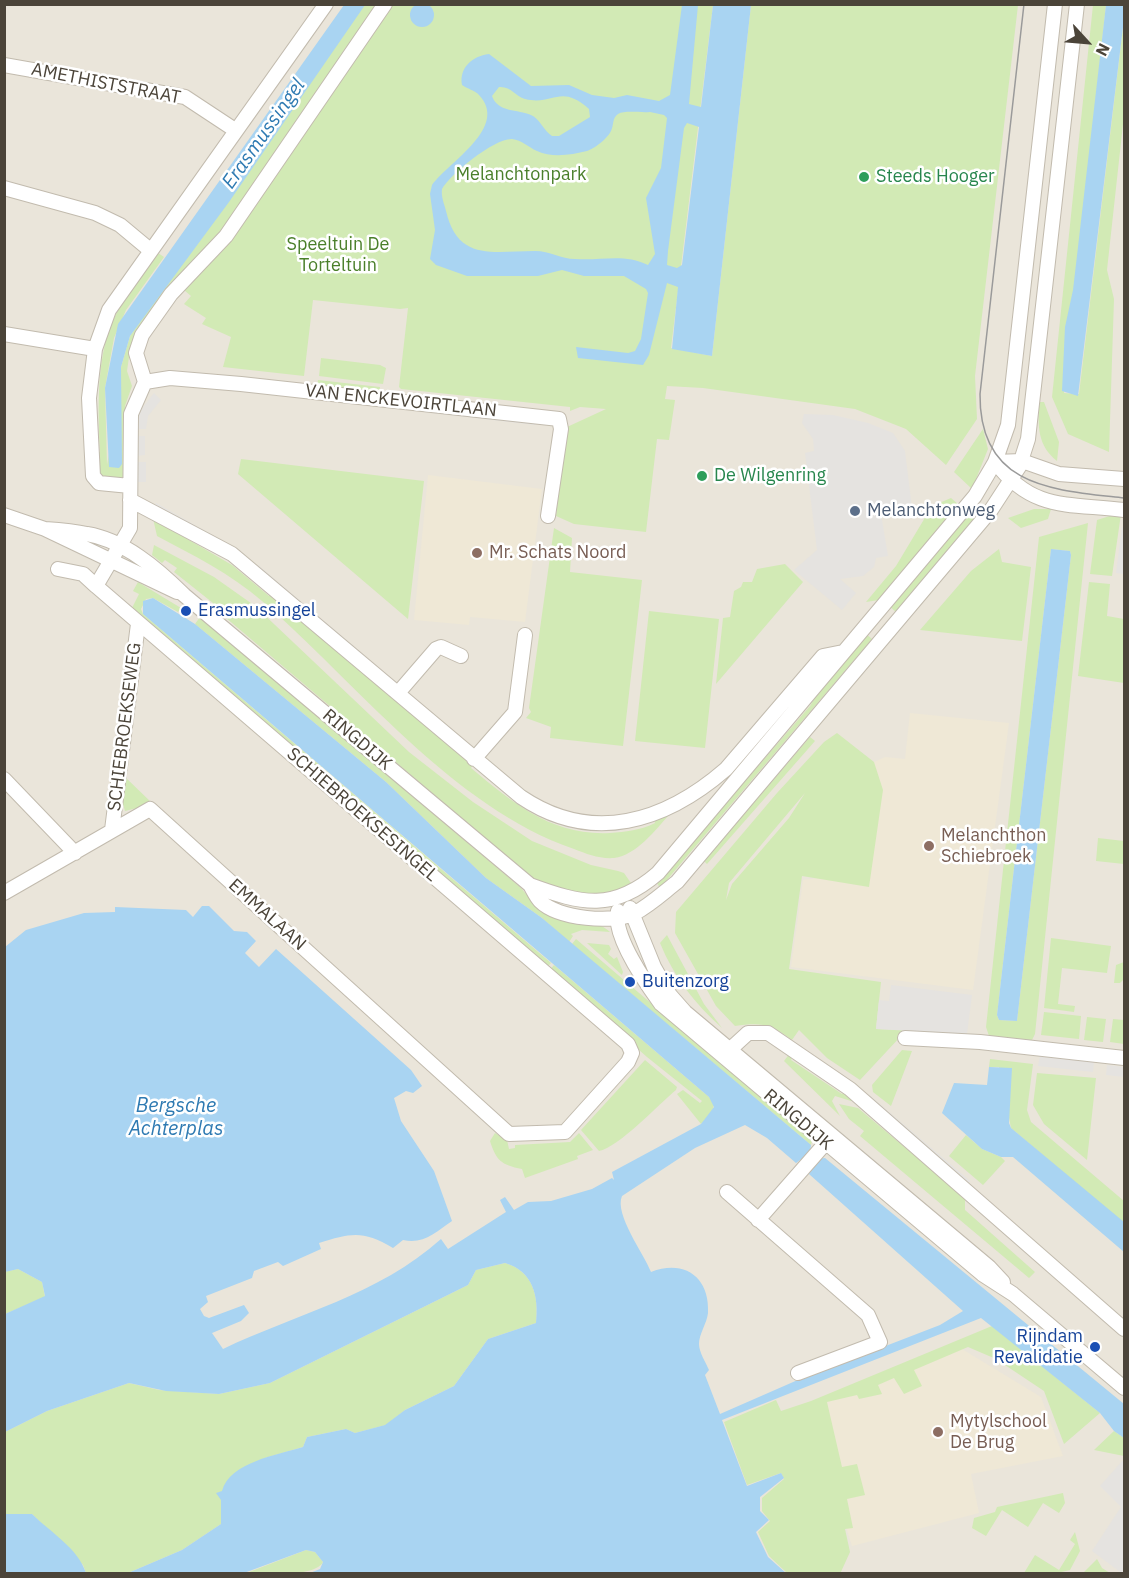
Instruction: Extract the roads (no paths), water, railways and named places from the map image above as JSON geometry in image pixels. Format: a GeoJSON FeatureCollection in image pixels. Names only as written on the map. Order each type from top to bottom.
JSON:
{"type":"FeatureCollection","features":[{"type":"Feature","properties":{"kind":"street"},"geometry":{"type":"LineString","coordinates":[[326,4],[109,310],[95,349],[88,398],[93,476],[99,483],[130,493],[231,554],[521,797],[563,819],[598,824],[637,820],[679,802],[726,769],[823,656],[843,652]]}},
{"type":"Feature","properties":{"kind":"street"},"geometry":{"type":"LineString","coordinates":[[96,586],[130,528],[131,414],[145,382],[136,353],[142,335],[171,294],[226,236],[385,4]]}},
{"type":"Feature","properties":{"kind":"street"},"geometry":{"type":"LineString","coordinates":[[616,918],[621,897],[642,887],[658,873],[975,496],[995,462],[1008,425],[1054,4]]}},
{"type":"Feature","properties":{"kind":"street"},"geometry":{"type":"LineString","coordinates":[[634,914],[677,882],[991,510],[1011,482],[1022,460],[1028,438],[1077,4]]}},
{"type":"Feature","properties":{"kind":"street","name":"AMETHISTSTRAAT"},"geometry":{"type":"LineString","coordinates":[[4,65],[185,97],[235,130]]}},
{"type":"Feature","properties":{"kind":"street"},"geometry":{"type":"LineString","coordinates":[[4,188],[95,213],[120,225],[150,250]]}},
{"type":"Feature","properties":{"kind":"street"},"geometry":{"type":"LineString","coordinates":[[4,334],[95,349]]}},
{"type":"Feature","properties":{"kind":"street","name":"VAN ENCKEVOIRTLAAN"},"geometry":{"type":"LineString","coordinates":[[145,382],[170,378],[241,384],[559,419],[561,429],[548,516]]}},
{"type":"Feature","properties":{"kind":"street"},"geometry":{"type":"LineString","coordinates":[[995,462],[1022,460],[1059,474],[1125,479]]}},
{"type":"Feature","properties":{"kind":"street"},"geometry":{"type":"LineString","coordinates":[[995,462],[1011,482],[1033,496],[1056,504],[1125,510]]}},
{"type":"Feature","properties":{"kind":"street"},"geometry":{"type":"LineString","coordinates":[[4,515],[45,529]]}},
{"type":"Feature","properties":{"kind":"street","name":"RINGDIJK"},"geometry":{"type":"LineString","coordinates":[[45,529],[89,534],[138,556],[165,576],[184,595],[530,885],[540,902],[563,913],[616,918],[634,914]]}},
{"type":"Feature","properties":{"kind":"street","name":"RINGDIJK"},"geometry":{"type":"LineString","coordinates":[[45,529],[184,595]]}},
{"type":"Feature","properties":{"kind":"street","name":"SCHIEBROEKSESINGEL"},"geometry":{"type":"LineString","coordinates":[[58,569],[83,574],[138,624],[153,634],[628,1044],[632,1053],[628,1062],[565,1132],[509,1134]]}},
{"type":"Feature","properties":{"kind":"street","name":"SCHIEBROEKSEWEG"},"geometry":{"type":"LineString","coordinates":[[112,830],[138,624]]}},
{"type":"Feature","properties":{"kind":"street"},"geometry":{"type":"LineString","coordinates":[[474,759],[515,712],[525,635]]}},
{"type":"Feature","properties":{"kind":"street"},"geometry":{"type":"LineString","coordinates":[[398,693],[436,649],[441,647],[460,656]]}},
{"type":"Feature","properties":{"kind":"street"},"geometry":{"type":"LineString","coordinates":[[4,779],[75,853]]}},
{"type":"Feature","properties":{"kind":"street","name":"EMMALAAN"},"geometry":{"type":"LineString","coordinates":[[4,893],[150,809],[509,1134]]}},
{"type":"Feature","properties":{"kind":"street","name":"RINGDIJK"},"geometry":{"type":"LineString","coordinates":[[530,885],[572,900],[621,897],[634,914],[654,967],[670,995],[726,1052],[826,1142],[982,1274],[1013,1294],[1125,1388]]}},
{"type":"Feature","properties":{"kind":"street","name":"RINGDIJK"},"geometry":{"type":"LineString","coordinates":[[616,918],[638,970],[661,1004],[726,1052]]}},
{"type":"Feature","properties":{"kind":"street"},"geometry":{"type":"LineString","coordinates":[[726,1052],[748,1033],[768,1033],[850,1089],[1125,1329]]}},
{"type":"Feature","properties":{"kind":"street"},"geometry":{"type":"LineString","coordinates":[[905,1038],[980,1042],[1125,1059]]}},
{"type":"Feature","properties":{"kind":"street"},"geometry":{"type":"LineString","coordinates":[[758,1220],[826,1142]]}},
{"type":"Feature","properties":{"kind":"street"},"geometry":{"type":"LineString","coordinates":[[727,1192],[868,1315],[880,1342],[798,1373]]}},
{"type":"Feature","properties":{"kind":"water"},"geometry":{"type":"Polygon","coordinates":[[[422,3],[430,7],[434,15],[430,23],[422,27],[414,23],[410,15],[414,7],[422,3]]]}},
{"type":"Feature","properties":{"kind":"water"},"geometry":{"type":"Polygon","coordinates":[[[344,5],[365,5],[229,202],[130,336],[121,367],[122,464],[119,468],[109,467],[105,388],[118,324],[344,5]]]}},
{"type":"Feature","properties":{"kind":"water"},"geometry":{"type":"Polygon","coordinates":[[[682,5],[698,5],[689,104],[701,107],[713,5],[751,5],[712,356],[672,349],[678,287],[667,283],[649,355],[643,365],[578,358],[576,347],[628,353],[635,351],[641,339],[648,293],[646,289],[624,276],[584,276],[562,270],[538,276],[467,276],[436,265],[430,259],[435,230],[430,194],[432,185],[474,143],[487,119],[486,107],[479,95],[462,85],[465,68],[472,60],[489,54],[531,86],[569,85],[592,95],[614,98],[627,95],[659,101],[670,95],[682,5]],[[499,87],[492,96],[499,105],[531,115],[552,136],[559,136],[590,117],[589,109],[571,97],[525,99],[507,88],[499,87]],[[650,112],[618,114],[607,137],[587,151],[568,155],[549,155],[512,139],[504,140],[484,150],[454,175],[442,189],[443,200],[452,227],[459,239],[468,246],[492,252],[540,251],[565,258],[621,258],[648,265],[655,254],[646,198],[661,168],[667,118],[664,115],[650,112]],[[687,123],[684,128],[667,265],[677,268],[682,265],[699,127],[687,123]]]}},
{"type":"Feature","properties":{"kind":"water"},"geometry":{"type":"Polygon","coordinates":[[[1106,5],[1124,5],[1124,19],[1078,396],[1062,391],[1065,327],[1073,290],[1106,5]]]}},
{"type":"Feature","properties":{"kind":"water"},"geometry":{"type":"Polygon","coordinates":[[[1051,549],[1070,551],[1071,555],[1017,1021],[999,1020],[997,1015],[1051,549]]]}},
{"type":"Feature","properties":{"kind":"water","name":"Bergsche Achterplas"},"geometry":{"type":"Polygon","coordinates":[[[153,598],[195,624],[386,782],[486,878],[542,918],[811,1145],[810,1153],[796,1163],[767,1138],[745,1125],[695,1148],[622,1196],[622,1213],[651,1272],[674,1268],[684,1270],[693,1274],[705,1290],[708,1313],[700,1336],[699,1347],[709,1370],[705,1375],[720,1414],[800,1379],[940,1325],[963,1311],[809,1174],[811,1166],[817,1159],[825,1158],[1124,1404],[1124,1438],[1114,1431],[1100,1413],[981,1318],[722,1420],[747,1486],[781,1473],[784,1478],[760,1497],[760,1511],[769,1520],[756,1532],[768,1557],[787,1574],[310,1573],[320,1569],[323,1562],[315,1552],[306,1550],[244,1573],[128,1573],[182,1550],[221,1524],[221,1500],[216,1493],[222,1491],[234,1473],[244,1466],[303,1447],[307,1437],[346,1429],[355,1433],[385,1425],[405,1410],[454,1386],[488,1339],[536,1323],[535,1294],[528,1278],[505,1263],[476,1270],[468,1285],[270,1383],[219,1394],[166,1391],[129,1383],[47,1411],[5,1432],[5,1314],[45,1296],[42,1282],[18,1269],[5,1272],[5,947],[26,930],[84,913],[115,912],[115,907],[186,910],[193,917],[202,906],[209,906],[234,931],[247,932],[256,941],[245,953],[259,967],[276,949],[411,1070],[422,1086],[413,1093],[406,1091],[394,1098],[401,1121],[434,1171],[452,1221],[423,1239],[403,1240],[393,1248],[373,1238],[357,1235],[319,1243],[321,1249],[283,1266],[278,1262],[254,1271],[252,1278],[206,1296],[208,1302],[200,1309],[204,1316],[209,1318],[244,1305],[249,1313],[241,1321],[212,1333],[223,1349],[364,1289],[391,1275],[441,1239],[448,1249],[506,1212],[500,1200],[505,1197],[514,1210],[528,1202],[551,1201],[592,1189],[612,1178],[614,1180],[612,1172],[701,1124],[714,1107],[709,1097],[143,614],[143,601],[153,598]]]}},
{"type":"Feature","properties":{"kind":"water"},"geometry":{"type":"Polygon","coordinates":[[[989,1067],[1012,1068],[1009,1123],[1011,1128],[1124,1222],[1124,1252],[1013,1157],[1001,1157],[982,1149],[942,1113],[954,1083],[987,1085],[989,1067]]]}},
{"type":"Feature","properties":{"kind":"water"},"geometry":{"type":"Polygon","coordinates":[[[5,1514],[32,1514],[70,1548],[86,1573],[5,1573],[5,1514]]]}},
{"type":"Feature","properties":{"kind":"tram line"},"geometry":{"type":"LineString","coordinates":[[1024,4],[980,394],[983,425],[992,449],[1007,466],[1025,478],[1072,492],[1124,498]]}},
{"type":"Feature","properties":{"kind":"place","name":"Steeds Hooger"},"geometry":{"type":"Point","coordinates":[864,177]}},
{"type":"Feature","properties":{"kind":"place","name":"De Wilgenring"},"geometry":{"type":"Point","coordinates":[702,476]}},
{"type":"Feature","properties":{"kind":"place","name":"Melanchtonweg"},"geometry":{"type":"Point","coordinates":[855,511]}},
{"type":"Feature","properties":{"kind":"place","name":"Mr. Schats Noord"},"geometry":{"type":"Point","coordinates":[477,553]}},
{"type":"Feature","properties":{"kind":"place","name":"Erasmussingel"},"geometry":{"type":"Point","coordinates":[186,611]}},
{"type":"Feature","properties":{"kind":"place","name":"Melanchthon Schiebroek"},"geometry":{"type":"Point","coordinates":[929,846]}},
{"type":"Feature","properties":{"kind":"place","name":"Buitenzorg"},"geometry":{"type":"Point","coordinates":[630,982]}},
{"type":"Feature","properties":{"kind":"place","name":"Rijndam Revalidatie"},"geometry":{"type":"Point","coordinates":[1095,1347]}},
{"type":"Feature","properties":{"kind":"place","name":"Mytylschool De Brug"},"geometry":{"type":"Point","coordinates":[938,1432]}},
{"type":"Feature","properties":{"kind":"park label","name":"Melanchtonpark"},"geometry":{"type":"Point","coordinates":[521,175]}},
{"type":"Feature","properties":{"kind":"park label","name":"Speeltuin De Torteltuin"},"geometry":{"type":"Point","coordinates":[338,255]}}]}
